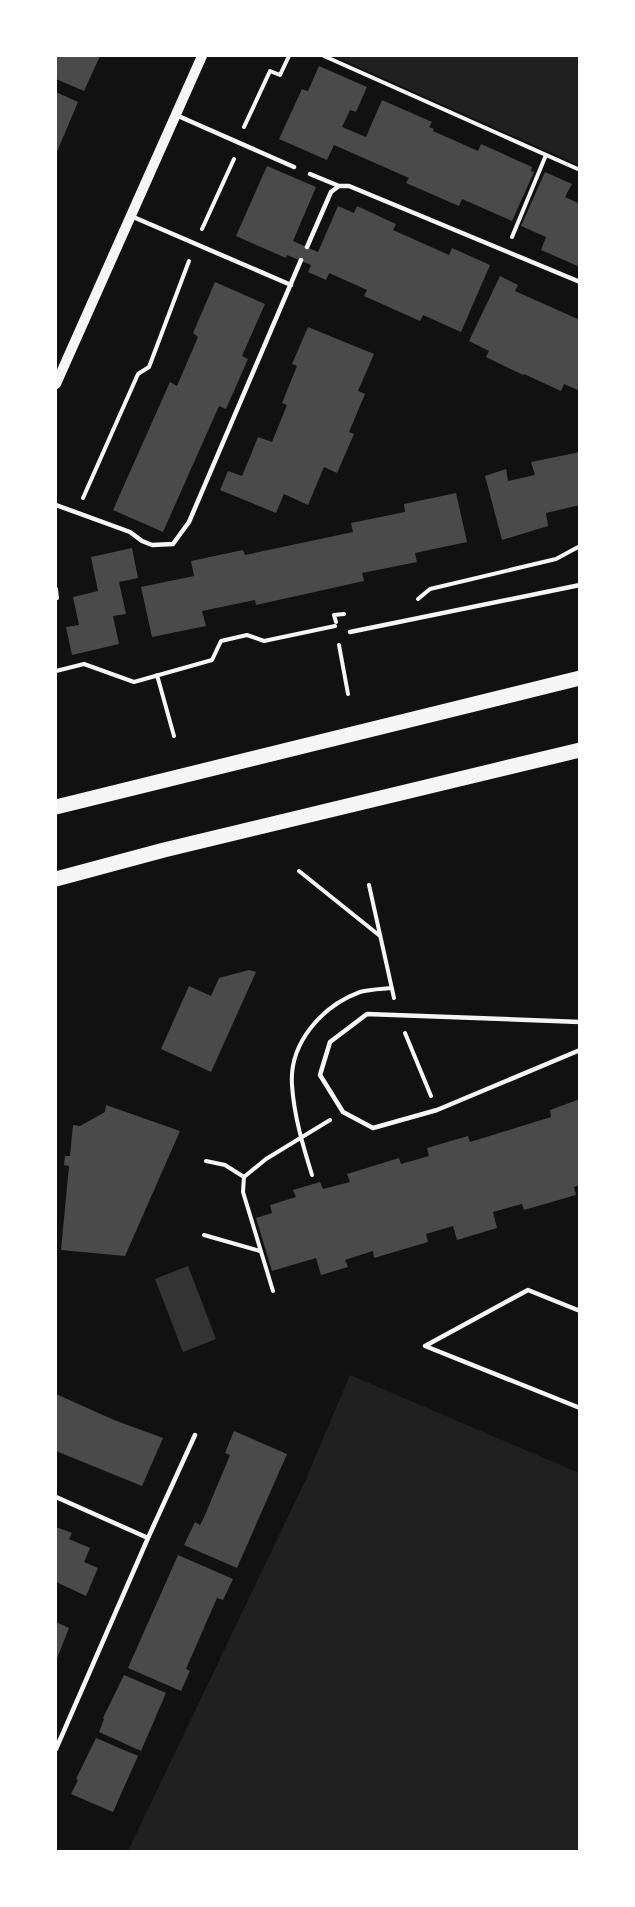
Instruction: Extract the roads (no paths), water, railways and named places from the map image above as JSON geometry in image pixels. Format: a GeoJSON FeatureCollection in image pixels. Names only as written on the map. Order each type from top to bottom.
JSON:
{"type":"FeatureCollection","features":[{"type":"Feature","properties":{"kind":"main road"},"geometry":{"type":"LineString","coordinates":[[56,807],[579,678]]}},
{"type":"Feature","properties":{"kind":"main road"},"geometry":{"type":"LineString","coordinates":[[56,879],[165,850],[579,750]]}},
{"type":"Feature","properties":{"kind":"street"},"geometry":{"type":"LineString","coordinates":[[56,384],[202,56]]}},
{"type":"Feature","properties":{"kind":"lane"},"geometry":{"type":"LineString","coordinates":[[176,115],[294,167]]}},
{"type":"Feature","properties":{"kind":"lane"},"geometry":{"type":"LineString","coordinates":[[310,174],[339,186],[349,186],[579,282]]}},
{"type":"Feature","properties":{"kind":"lane"},"geometry":{"type":"LineString","coordinates":[[307,247],[329,194],[339,186]]}},
{"type":"Feature","properties":{"kind":"lane"},"geometry":{"type":"LineString","coordinates":[[130,216],[291,285]]}},
{"type":"Feature","properties":{"kind":"lane"},"geometry":{"type":"LineString","coordinates":[[56,505],[130,532],[152,545],[173,544],[189,522],[301,260]]}},
{"type":"Feature","properties":{"kind":"lane"},"geometry":{"type":"LineString","coordinates":[[350,632],[579,585]]}},
{"type":"Feature","properties":{"kind":"lane"},"geometry":{"type":"LineString","coordinates":[[579,1022],[367,1014],[330,1042],[320,1075],[343,1112],[374,1128],[437,1110],[579,1050]]}},
{"type":"Feature","properties":{"kind":"lane"},"geometry":{"type":"LineString","coordinates":[[579,1311],[528,1290],[425,1346],[579,1408]]}},
{"type":"Feature","properties":{"kind":"lane"},"geometry":{"type":"LineString","coordinates":[[56,1749],[195,1435]]}},
{"type":"Feature","properties":{"kind":"lane"},"geometry":{"type":"LineString","coordinates":[[56,1497],[148,1538]]}}]}
